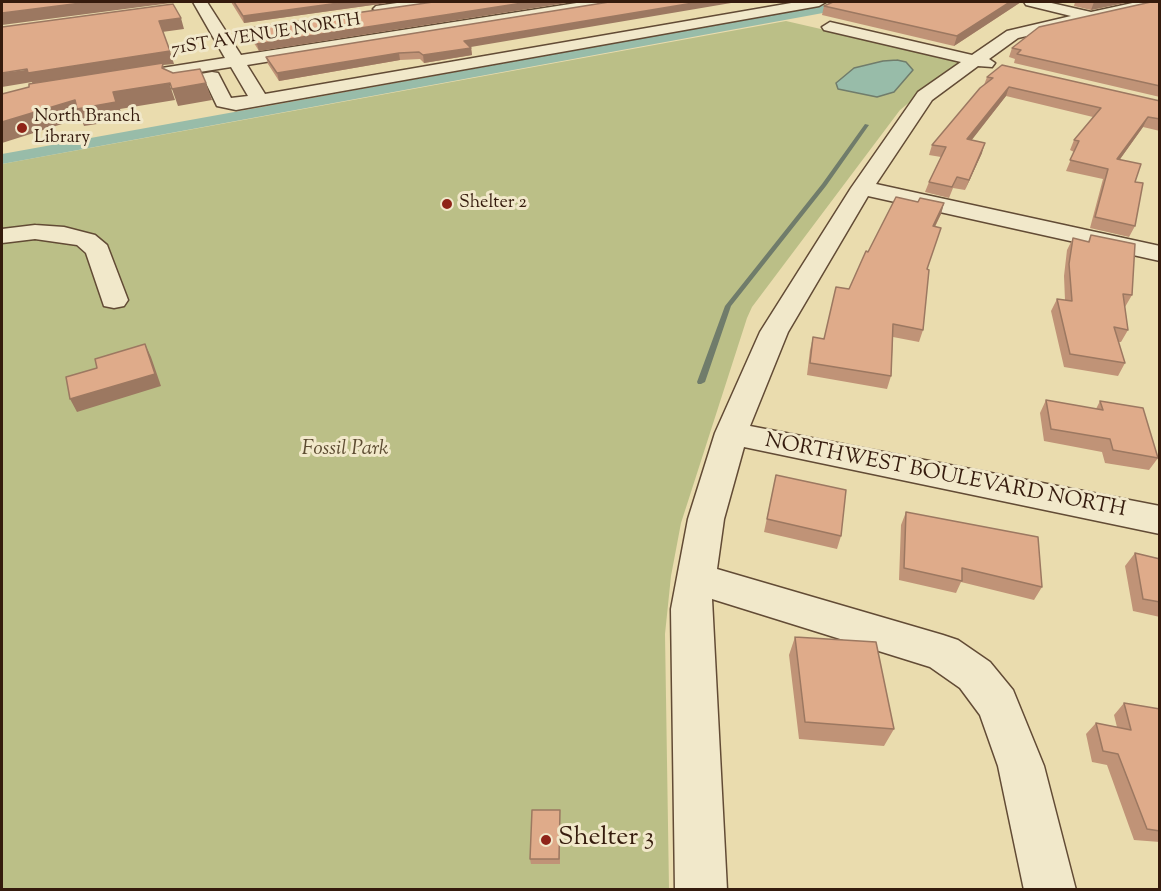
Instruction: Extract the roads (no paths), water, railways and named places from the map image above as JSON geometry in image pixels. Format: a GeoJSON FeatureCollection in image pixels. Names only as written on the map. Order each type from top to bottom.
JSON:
{"type":"FeatureCollection","features":[{"type":"Feature","properties":{"kind":"street"},"geometry":{"type":"LineString","coordinates":[[197,4],[223,2]]}},
{"type":"Feature","properties":{"kind":"street"},"geometry":{"type":"LineString","coordinates":[[362,12],[433,2]]}},
{"type":"Feature","properties":{"kind":"street","name":"71ST AVENUE NORTH"},"geometry":{"type":"LineString","coordinates":[[212,77],[111,88],[608,2]]}},
{"type":"Feature","properties":{"kind":"street"},"geometry":{"type":"LineString","coordinates":[[740,2],[762,12]]}},
{"type":"Feature","properties":{"kind":"street"},"geometry":{"type":"LineString","coordinates":[[239,66],[212,77],[224,102],[236,104],[260,100],[819,2]]}},
{"type":"Feature","properties":{"kind":"street"},"geometry":{"type":"LineString","coordinates":[[1031,2],[1089,16]]}},
{"type":"Feature","properties":{"kind":"street"},"geometry":{"type":"LineString","coordinates":[[701,890],[692,609],[696,578],[706,519],[730,433],[774,332],[862,188],[925,96],[1013,34],[1155,2]]}},
{"type":"Feature","properties":{"kind":"street"},"geometry":{"type":"LineString","coordinates":[[197,4],[225,32],[239,66],[260,100]]}},
{"type":"Feature","properties":{"kind":"street"},"geometry":{"type":"LineString","coordinates":[[830,27],[1006,68]]}},
{"type":"Feature","properties":{"kind":"street"},"geometry":{"type":"LineString","coordinates":[[862,188],[1160,254]]}},
{"type":"Feature","properties":{"kind":"street"},"geometry":{"type":"LineString","coordinates":[[2,236],[35,232],[64,234],[86,240],[98,250],[114,300]]}},
{"type":"Feature","properties":{"kind":"street","name":"NORTHWEST BOULEVARD NORTH"},"geometry":{"type":"LineString","coordinates":[[730,433],[1160,520]]}},
{"type":"Feature","properties":{"kind":"street"},"geometry":{"type":"LineString","coordinates":[[696,578],[943,653],[975,675],[998,704],[1021,766],[1050,890]]}},
{"type":"Feature","properties":{"kind":"waterway"},"geometry":{"type":"LineString","coordinates":[[2,159],[861,2]]}},
{"type":"Feature","properties":{"kind":"waterway"},"geometry":{"type":"LineString","coordinates":[[701,382],[728,306],[824,185],[867,125]]}},
{"type":"Feature","properties":{"kind":"place","name":"North Branch Library"},"geometry":{"type":"Point","coordinates":[22,128]}},
{"type":"Feature","properties":{"kind":"place","name":"Shelter 2"},"geometry":{"type":"Point","coordinates":[447,204]}},
{"type":"Feature","properties":{"kind":"place","name":"Shelter 3"},"geometry":{"type":"Point","coordinates":[546,840]}},
{"type":"Feature","properties":{"kind":"park label","name":"Fossil Park"},"geometry":{"type":"Point","coordinates":[345,450]}}]}
